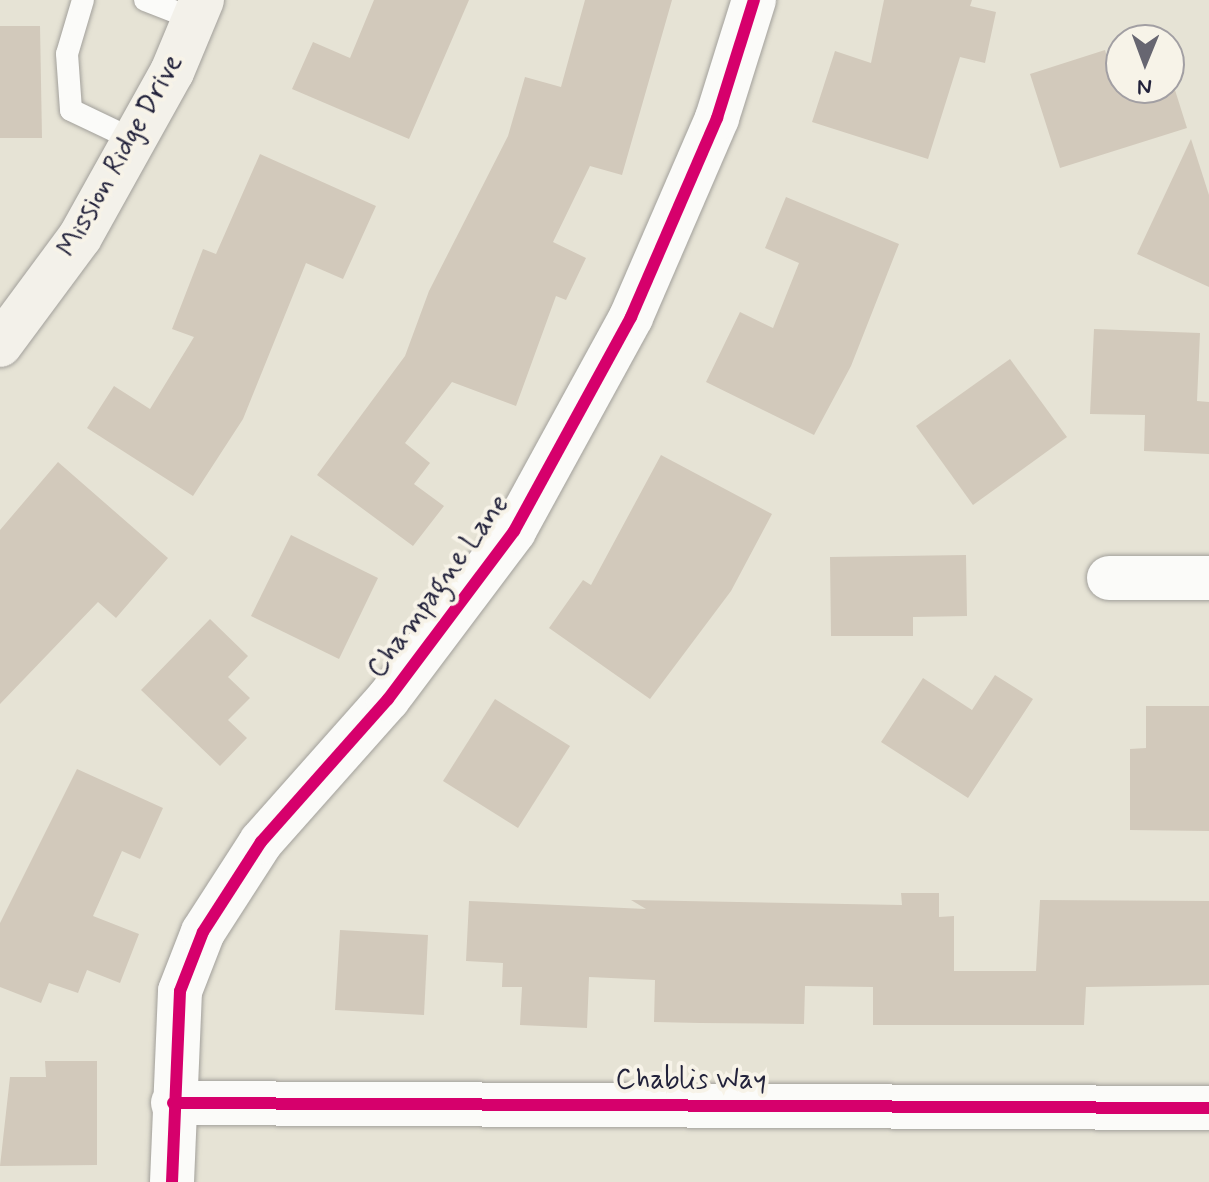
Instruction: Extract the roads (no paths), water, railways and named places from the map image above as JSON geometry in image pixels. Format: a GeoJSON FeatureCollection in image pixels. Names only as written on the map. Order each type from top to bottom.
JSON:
{"type":"FeatureCollection","features":[{"type":"Feature","properties":{"kind":"street","name":"Champagne Lane"},"geometry":{"type":"LineString","coordinates":[[172,1182],[180,991],[203,932],[261,842],[388,699],[514,531],[631,317],[717,118],[754,0]]}},
{"type":"Feature","properties":{"kind":"street","name":"Mission Ridge Drive"},"geometry":{"type":"LineString","coordinates":[[0,345],[80,237],[134,140],[198,9]]}},
{"type":"Feature","properties":{"kind":"street"},"geometry":{"type":"LineString","coordinates":[[1109,578],[1209,578]]}},
{"type":"Feature","properties":{"kind":"street","name":"Chablis Way"},"geometry":{"type":"LineString","coordinates":[[173,1103],[1209,1108]]}},
{"type":"Feature","properties":{"kind":"lane"},"geometry":{"type":"LineString","coordinates":[[83,0],[67,54],[71,110],[134,140]]}},
{"type":"Feature","properties":{"kind":"lane"},"geometry":{"type":"LineString","coordinates":[[145,0],[198,9]]}}]}
